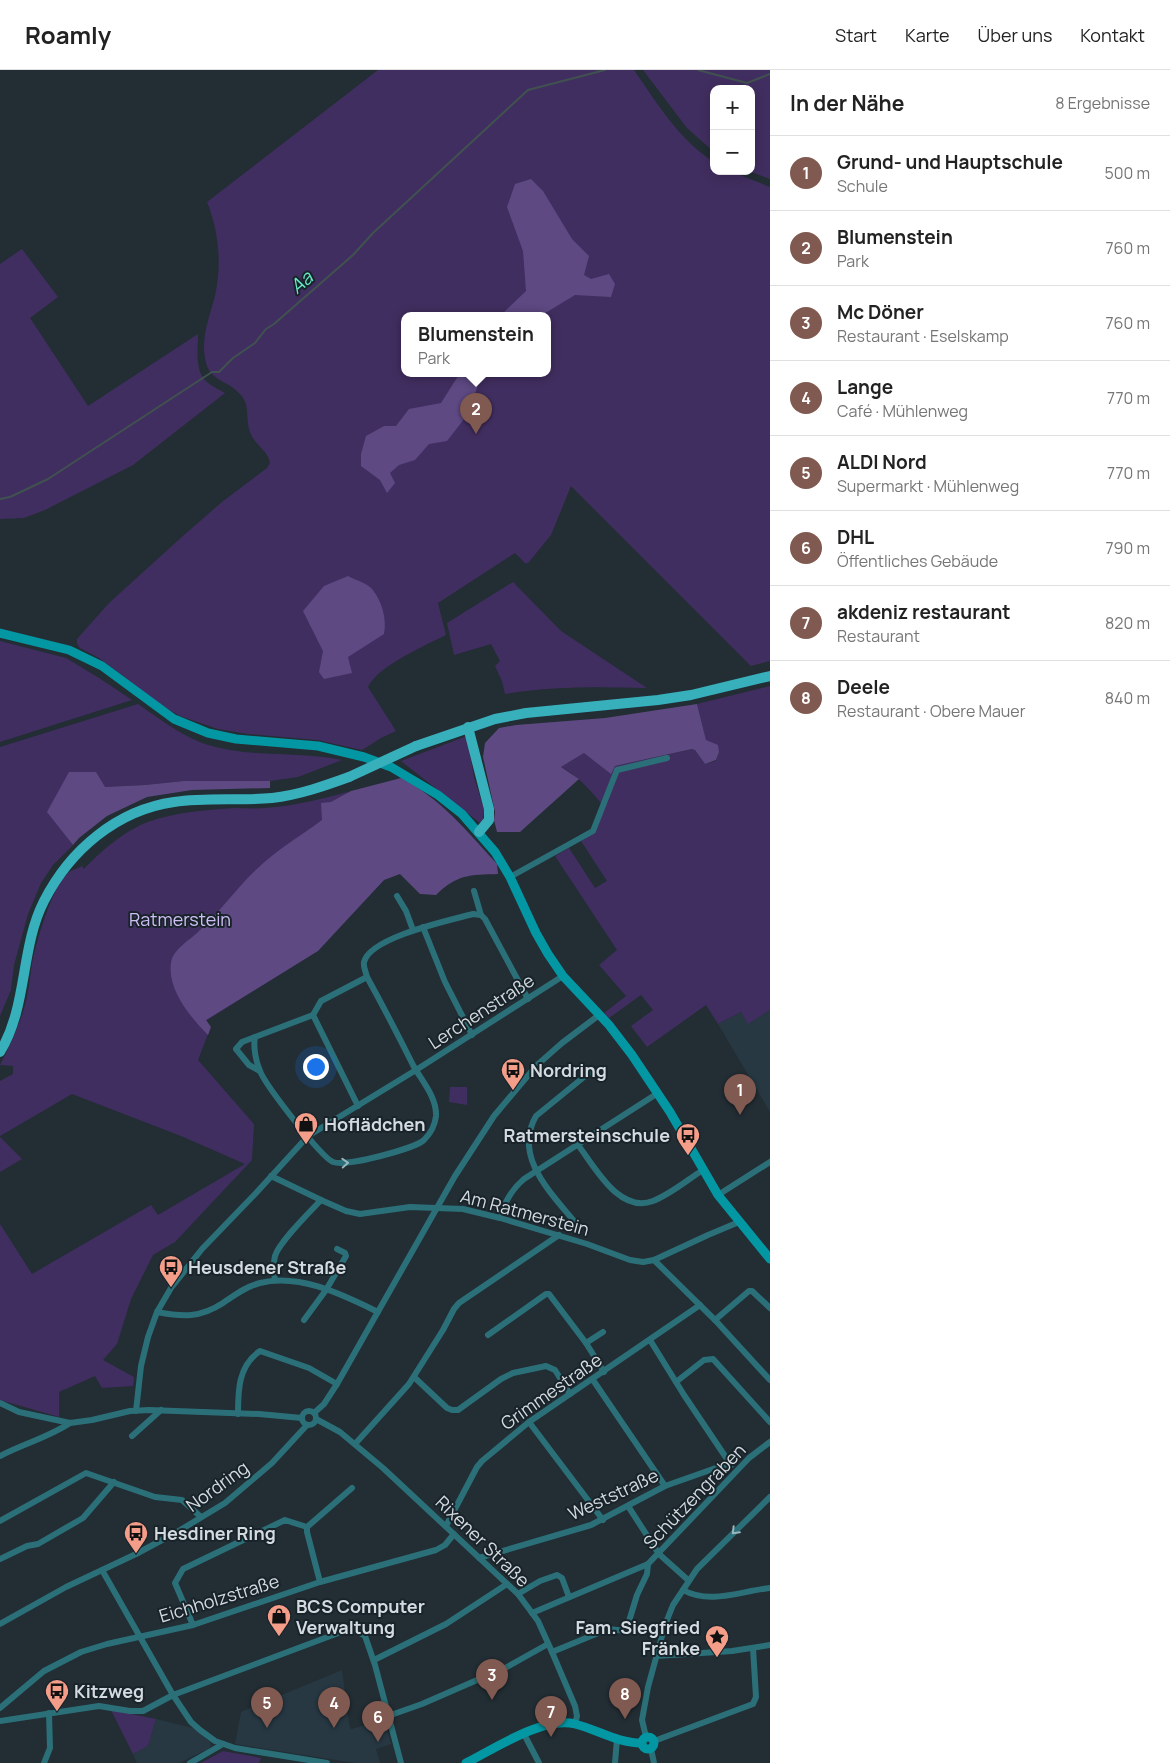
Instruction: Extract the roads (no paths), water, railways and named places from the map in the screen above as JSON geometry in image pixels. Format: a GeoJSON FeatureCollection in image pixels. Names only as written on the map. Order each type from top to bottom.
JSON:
{"type":"FeatureCollection","features":[{"type":"Feature","properties":{"kind":"main road"},"geometry":{"type":"LineString","coordinates":[[0,1052],[14,1022],[34,930],[44,902],[60,872],[85,845],[126,818],[150,807],[172,802],[273,798],[318,788],[349,777],[416,746],[495,719],[526,713],[691,696],[770,676]]}},
{"type":"Feature","properties":{"kind":"main road"},"geometry":{"type":"LineString","coordinates":[[468,727],[489,809],[489,820],[479,832]]}},
{"type":"Feature","properties":{"kind":"street"},"geometry":{"type":"LineString","coordinates":[[0,632],[69,650],[102,666],[174,719],[208,733],[236,739],[326,748],[364,757],[391,768],[438,795],[462,814],[495,852],[510,877],[536,933],[563,976],[622,1042],[658,1093],[718,1195],[770,1259]]}},
{"type":"Feature","properties":{"kind":"street"},"geometry":{"type":"LineString","coordinates":[[510,877],[593,831],[617,770],[667,758]]}},
{"type":"Feature","properties":{"kind":"street"},"geometry":{"type":"LineString","coordinates":[[474,891],[481,915],[485,919],[528,999]]}},
{"type":"Feature","properties":{"kind":"street"},"geometry":{"type":"LineString","coordinates":[[397,896],[406,911],[413,930]]}},
{"type":"Feature","properties":{"kind":"street"},"geometry":{"type":"LineString","coordinates":[[255,1037],[254,1043],[260,1070],[279,1100],[328,1160],[341,1164],[368,1159],[417,1145],[430,1133],[436,1116],[431,1096],[367,977],[364,961],[369,954],[386,943],[413,930],[473,914],[481,915]]}},
{"type":"Feature","properties":{"kind":"street"},"geometry":{"type":"LineString","coordinates":[[423,927],[445,982],[472,1034]]}},
{"type":"Feature","properties":{"kind":"street","name":"Lerchenstraße"},"geometry":{"type":"LineString","coordinates":[[271,1176],[308,1136],[563,976]]}},
{"type":"Feature","properties":{"kind":"street"},"geometry":{"type":"LineString","coordinates":[[260,1070],[249,1065],[236,1048],[242,1042],[313,1014],[321,1001],[367,977]]}},
{"type":"Feature","properties":{"kind":"street"},"geometry":{"type":"LineString","coordinates":[[313,1014],[358,1106]]}},
{"type":"Feature","properties":{"kind":"street"},"geometry":{"type":"LineString","coordinates":[[302,1418],[307,1425],[312,1424],[315,1416],[337,1384],[472,1148],[513,1091],[536,1066],[562,1043],[599,1015]]}},
{"type":"Feature","properties":{"kind":"street"},"geometry":{"type":"LineString","coordinates":[[574,1221],[536,1171],[528,1144],[531,1124],[536,1116],[590,1072]]}},
{"type":"Feature","properties":{"kind":"street"},"geometry":{"type":"LineString","coordinates":[[500,1218],[506,1200],[518,1184],[658,1093]]}},
{"type":"Feature","properties":{"kind":"street"},"geometry":{"type":"LineString","coordinates":[[578,1145],[611,1188],[620,1197],[630,1202],[651,1201],[663,1196],[703,1170]]}},
{"type":"Feature","properties":{"kind":"street"},"geometry":{"type":"LineString","coordinates":[[718,1195],[770,1162]]}},
{"type":"Feature","properties":{"kind":"street"},"geometry":{"type":"LineString","coordinates":[[136,1411],[142,1360],[157,1312],[187,1266],[271,1176]]}},
{"type":"Feature","properties":{"kind":"street","name":"Am Ratmerstein"},"geometry":{"type":"LineString","coordinates":[[271,1176],[346,1211],[360,1214],[410,1207],[463,1209],[559,1235],[630,1260],[643,1262],[654,1260],[739,1222]]}},
{"type":"Feature","properties":{"kind":"street"},"geometry":{"type":"LineString","coordinates":[[275,1280],[274,1261],[276,1254],[282,1244],[321,1200]]}},
{"type":"Feature","properties":{"kind":"street"},"geometry":{"type":"LineString","coordinates":[[355,1444],[414,1377],[454,1309],[559,1235]]}},
{"type":"Feature","properties":{"kind":"street"},"geometry":{"type":"LineString","coordinates":[[304,1320],[326,1290],[346,1256],[345,1253],[337,1249]]}},
{"type":"Feature","properties":{"kind":"street"},"geometry":{"type":"LineString","coordinates":[[654,1260],[715,1320],[770,1380]]}},
{"type":"Feature","properties":{"kind":"street"},"geometry":{"type":"LineString","coordinates":[[157,1312],[181,1317],[194,1316],[208,1311],[240,1291],[259,1283],[286,1280],[305,1283],[326,1290],[378,1312]]}},
{"type":"Feature","properties":{"kind":"street"},"geometry":{"type":"LineString","coordinates":[[715,1320],[749,1291],[752,1291],[770,1308]]}},
{"type":"Feature","properties":{"kind":"street"},"geometry":{"type":"LineString","coordinates":[[488,1335],[546,1294],[550,1294],[604,1372]]}},
{"type":"Feature","properties":{"kind":"street","name":"Grimmestraße"},"geometry":{"type":"LineString","coordinates":[[446,1526],[477,1467],[490,1454],[529,1422],[700,1305]]}},
{"type":"Feature","properties":{"kind":"street"},"geometry":{"type":"LineString","coordinates":[[586,1344],[603,1332]]}},
{"type":"Feature","properties":{"kind":"street"},"geometry":{"type":"LineString","coordinates":[[650,1340],[736,1472]]}},
{"type":"Feature","properties":{"kind":"street"},"geometry":{"type":"LineString","coordinates":[[238,1414],[240,1376],[255,1355],[260,1352],[309,1368],[337,1384]]}},
{"type":"Feature","properties":{"kind":"street"},"geometry":{"type":"LineString","coordinates":[[676,1382],[704,1360],[713,1359],[770,1422]]}},
{"type":"Feature","properties":{"kind":"street"},"geometry":{"type":"LineString","coordinates":[[414,1377],[447,1408],[452,1410],[458,1410],[501,1379],[546,1366],[555,1370],[570,1394]]}},
{"type":"Feature","properties":{"kind":"street"},"geometry":{"type":"LineString","coordinates":[[593,1380],[665,1486]]}},
{"type":"Feature","properties":{"kind":"street"},"geometry":{"type":"LineString","coordinates":[[0,1403],[19,1412],[70,1423],[136,1411],[161,1410],[302,1418]]}},
{"type":"Feature","properties":{"kind":"street"},"geometry":{"type":"LineString","coordinates":[[132,1436],[161,1410]]}},
{"type":"Feature","properties":{"kind":"street"},"geometry":{"type":"LineString","coordinates":[[302,1418],[306,1412],[315,1416]]}},
{"type":"Feature","properties":{"kind":"street","name":"Rixener Straße"},"geometry":{"type":"LineString","coordinates":[[315,1416],[355,1444],[518,1594],[532,1612],[552,1652],[575,1706],[577,1716],[575,1724]]}},
{"type":"Feature","properties":{"kind":"street"},"geometry":{"type":"LineString","coordinates":[[529,1422],[603,1520]]}},
{"type":"Feature","properties":{"kind":"street"},"geometry":{"type":"LineString","coordinates":[[0,1456],[26,1442],[61,1429],[70,1423]]}},
{"type":"Feature","properties":{"kind":"street","name":"Nordring"},"geometry":{"type":"LineString","coordinates":[[0,1624],[66,1587],[136,1554],[201,1518],[224,1503],[272,1463],[307,1425]]}},
{"type":"Feature","properties":{"kind":"street","name":"Schützengraben"},"geometry":{"type":"LineString","coordinates":[[552,1652],[608,1629],[626,1631],[637,1595],[647,1574],[648,1564],[749,1458],[770,1442]]}},
{"type":"Feature","properties":{"kind":"street","name":"Weststraße"},"geometry":{"type":"LineString","coordinates":[[479,1558],[603,1520],[665,1486],[730,1463]]}},
{"type":"Feature","properties":{"kind":"street"},"geometry":{"type":"LineString","coordinates":[[0,1521],[86,1473],[158,1498],[182,1500],[201,1518]]}},
{"type":"Feature","properties":{"kind":"street"},"geometry":{"type":"LineString","coordinates":[[0,1559],[27,1546],[38,1544],[83,1518],[114,1482]]}},
{"type":"Feature","properties":{"kind":"street"},"geometry":{"type":"LineString","coordinates":[[320,1582],[307,1526],[352,1488]]}},
{"type":"Feature","properties":{"kind":"street"},"geometry":{"type":"LineString","coordinates":[[654,1763],[642,1718],[668,1613],[688,1580],[716,1549],[770,1497]]}},
{"type":"Feature","properties":{"kind":"street"},"geometry":{"type":"LineString","coordinates":[[628,1506],[659,1554],[688,1580]]}},
{"type":"Feature","properties":{"kind":"street"},"geometry":{"type":"LineString","coordinates":[[193,1625],[175,1583],[183,1569],[285,1520],[307,1526]]}},
{"type":"Feature","properties":{"kind":"street","name":"Eichholzstraße"},"geometry":{"type":"LineString","coordinates":[[0,1708],[44,1671],[75,1654],[107,1644],[193,1625],[320,1582],[436,1550],[445,1545],[454,1534]]}},
{"type":"Feature","properties":{"kind":"street"},"geometry":{"type":"LineString","coordinates":[[532,1612],[648,1564]]}},
{"type":"Feature","properties":{"kind":"street"},"geometry":{"type":"LineString","coordinates":[[102,1570],[173,1695],[198,1728],[209,1738],[235,1748],[327,1763]]}},
{"type":"Feature","properties":{"kind":"street"},"geometry":{"type":"LineString","coordinates":[[518,1594],[540,1581],[557,1575],[562,1578],[569,1597]]}},
{"type":"Feature","properties":{"kind":"street"},"geometry":{"type":"LineString","coordinates":[[374,1660],[446,1624],[507,1584]]}},
{"type":"Feature","properties":{"kind":"street"},"geometry":{"type":"LineString","coordinates":[[683,1590],[696,1596],[710,1597],[770,1588]]}},
{"type":"Feature","properties":{"kind":"street"},"geometry":{"type":"LineString","coordinates":[[1,1720],[103,1706],[139,1711],[150,1708],[173,1695],[341,1632],[356,1631],[365,1636],[374,1660],[401,1763]]}},
{"type":"Feature","properties":{"kind":"street"},"geometry":{"type":"LineString","coordinates":[[388,1716],[422,1704],[507,1667],[548,1644]]}},
{"type":"Feature","properties":{"kind":"street"},"geometry":{"type":"LineString","coordinates":[[656,1656],[770,1645]]}},
{"type":"Feature","properties":{"kind":"street"},"geometry":{"type":"LineString","coordinates":[[466,1763],[541,1726],[554,1723],[575,1724],[617,1739],[648,1742],[750,1706],[755,1702],[756,1697],[753,1648]]}},
{"type":"Feature","properties":{"kind":"street"},"geometry":{"type":"LineString","coordinates":[[44,1763],[50,1748],[49,1713]]}},
{"type":"Feature","properties":{"kind":"street"},"geometry":{"type":"LineString","coordinates":[[524,1734],[539,1763]]}},
{"type":"Feature","properties":{"kind":"street"},"geometry":{"type":"LineString","coordinates":[[615,1763],[617,1739]]}},
{"type":"Feature","properties":{"kind":"street"},"geometry":{"type":"LineString","coordinates":[[190,1763],[222,1744]]}},
{"type":"Feature","properties":{"kind":"waterway","name":"Aa"},"geometry":{"type":"LineString","coordinates":[[0,499],[10,497],[48,479],[212,372],[219,372],[233,358],[255,343],[266,329],[353,255],[373,233],[528,90],[605,70]]}},
{"type":"Feature","properties":{"kind":"waterway","name":"Aa"},"geometry":{"type":"LineString","coordinates":[[698,70],[747,83],[770,74]]}},
{"type":"Feature","properties":{"kind":"place","name":"Blumenstein"},"geometry":{"type":"Point","coordinates":[476,434]}},
{"type":"Feature","properties":{"kind":"place","name":"Nordring"},"geometry":{"type":"Point","coordinates":[513,1091]}},
{"type":"Feature","properties":{"kind":"place","name":"Grund- und Hauptschule"},"geometry":{"type":"Point","coordinates":[740,1115]}},
{"type":"Feature","properties":{"kind":"place","name":"Hoflädchen"},"geometry":{"type":"Point","coordinates":[306,1145]}},
{"type":"Feature","properties":{"kind":"place","name":"Ratmersteinschule"},"geometry":{"type":"Point","coordinates":[688,1156]}},
{"type":"Feature","properties":{"kind":"place","name":"Heusdener Straße"},"geometry":{"type":"Point","coordinates":[171,1288]}},
{"type":"Feature","properties":{"kind":"place","name":"Hesdiner Ring"},"geometry":{"type":"Point","coordinates":[136,1554]}},
{"type":"Feature","properties":{"kind":"place","name":"BCS Computer Verwaltung"},"geometry":{"type":"Point","coordinates":[279,1637]}},
{"type":"Feature","properties":{"kind":"place","name":"Fam. Siegfried Fränke"},"geometry":{"type":"Point","coordinates":[717,1658]}},
{"type":"Feature","properties":{"kind":"place","name":"Mc Döner"},"geometry":{"type":"Point","coordinates":[492,1700]}},
{"type":"Feature","properties":{"kind":"place","name":"Kitzweg"},"geometry":{"type":"Point","coordinates":[57,1712]}},
{"type":"Feature","properties":{"kind":"place","name":"Deele"},"geometry":{"type":"Point","coordinates":[625,1719]}},
{"type":"Feature","properties":{"kind":"place","name":"ALDI Nord"},"geometry":{"type":"Point","coordinates":[267,1728]}},
{"type":"Feature","properties":{"kind":"place","name":"Lange"},"geometry":{"type":"Point","coordinates":[334,1728]}},
{"type":"Feature","properties":{"kind":"place","name":"akdeniz restaurant"},"geometry":{"type":"Point","coordinates":[551,1737]}},
{"type":"Feature","properties":{"kind":"place","name":"DHL"},"geometry":{"type":"Point","coordinates":[378,1742]}},
{"type":"Feature","properties":{"kind":"park label","name":"Ratmerstein"},"geometry":{"type":"Point","coordinates":[180,919]}}]}
